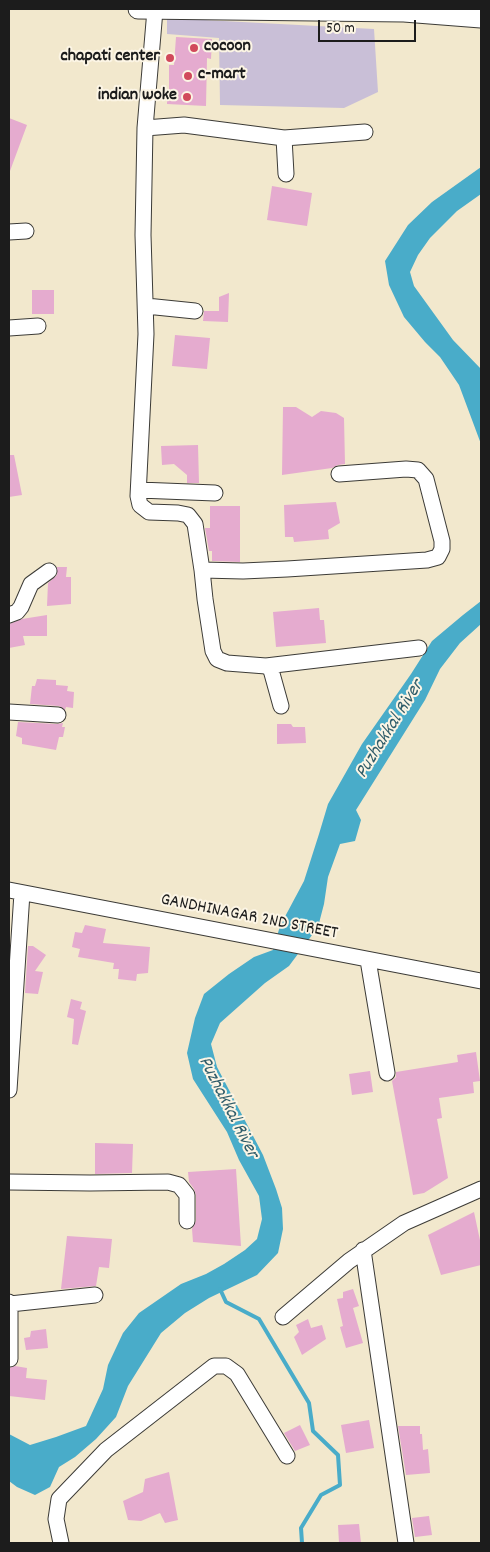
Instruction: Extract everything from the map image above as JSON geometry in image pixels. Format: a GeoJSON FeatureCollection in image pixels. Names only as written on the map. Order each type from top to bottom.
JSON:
{"type":"FeatureCollection","features":[{"type":"Feature","properties":{"kind":"main road"},"geometry":{"type":"LineString","coordinates":[[160,9],[335,10],[404,12],[481,18]]}},
{"type":"Feature","properties":{"kind":"street"},"geometry":{"type":"LineString","coordinates":[[160,9],[145,128],[143,235],[146,306],[138,496],[140,505],[149,512],[188,515],[195,524],[213,651],[217,658],[226,663],[266,666],[419,648]]}},
{"type":"Feature","properties":{"kind":"street"},"geometry":{"type":"LineString","coordinates":[[145,128],[184,125],[284,138],[365,132]]}},
{"type":"Feature","properties":{"kind":"street"},"geometry":{"type":"LineString","coordinates":[[284,138],[286,174]]}},
{"type":"Feature","properties":{"kind":"street"},"geometry":{"type":"LineString","coordinates":[[9,232],[26,231]]}},
{"type":"Feature","properties":{"kind":"street"},"geometry":{"type":"LineString","coordinates":[[146,306],[195,310]]}},
{"type":"Feature","properties":{"kind":"street"},"geometry":{"type":"LineString","coordinates":[[9,328],[38,326]]}},
{"type":"Feature","properties":{"kind":"street"},"geometry":{"type":"LineString","coordinates":[[202,570],[287,569],[427,560],[438,557],[442,549],[442,541],[426,479],[418,470],[406,469],[339,474]]}},
{"type":"Feature","properties":{"kind":"street"},"geometry":{"type":"LineString","coordinates":[[139,490],[215,493]]}},
{"type":"Feature","properties":{"kind":"street"},"geometry":{"type":"LineString","coordinates":[[9,615],[17,612],[21,607],[31,584],[49,571]]}},
{"type":"Feature","properties":{"kind":"street"},"geometry":{"type":"LineString","coordinates":[[266,666],[271,670],[281,706]]}},
{"type":"Feature","properties":{"kind":"street"},"geometry":{"type":"LineString","coordinates":[[9,712],[58,714]]}},
{"type":"Feature","properties":{"kind":"street"},"geometry":{"type":"LineString","coordinates":[[9,1081],[15,892]]}},
{"type":"Feature","properties":{"kind":"street","name":"GANDHINAGAR 2ND STREET"},"geometry":{"type":"LineString","coordinates":[[15,892],[481,981]]}},
{"type":"Feature","properties":{"kind":"street"},"geometry":{"type":"LineString","coordinates":[[368,960],[387,1074]]}},
{"type":"Feature","properties":{"kind":"street"},"geometry":{"type":"LineString","coordinates":[[9,1182],[90,1184],[168,1182],[180,1185],[187,1196],[186,1221]]}},
{"type":"Feature","properties":{"kind":"street"},"geometry":{"type":"LineString","coordinates":[[284,1316],[363,1250],[404,1223],[481,1189]]}},
{"type":"Feature","properties":{"kind":"street"},"geometry":{"type":"LineString","coordinates":[[363,1250],[406,1543]]}},
{"type":"Feature","properties":{"kind":"street"},"geometry":{"type":"LineString","coordinates":[[10,1359],[9,1303],[95,1295]]}},
{"type":"Feature","properties":{"kind":"street"},"geometry":{"type":"LineString","coordinates":[[62,1543],[56,1519],[60,1499],[106,1450],[214,1366],[226,1366],[237,1374],[287,1456]]}},
{"type":"Feature","properties":{"kind":"shaded area"},"geometry":{"type":"Polygon","coordinates":[[[167,18],[374,29],[378,92],[344,108],[220,105],[219,38],[167,34],[167,18]]]}},
{"type":"Feature","properties":{"kind":"water"},"geometry":{"type":"Polygon","coordinates":[[[481,167],[481,194],[457,211],[430,238],[418,255],[410,272],[414,286],[453,340],[481,369],[481,444],[459,385],[440,357],[404,317],[389,285],[385,261],[408,225],[432,202],[481,167]]]}},
{"type":"Feature","properties":{"kind":"water","name":"Puzhakkal River"},"geometry":{"type":"Polygon","coordinates":[[[481,601],[481,624],[460,643],[440,669],[425,700],[356,810],[361,820],[355,841],[340,844],[328,877],[318,927],[289,966],[265,983],[220,1023],[211,1044],[217,1067],[263,1155],[276,1189],[282,1208],[283,1229],[278,1253],[257,1275],[209,1298],[185,1313],[161,1333],[128,1386],[116,1417],[96,1439],[75,1457],[59,1467],[50,1487],[35,1495],[17,1487],[9,1481],[9,1434],[30,1445],[86,1426],[103,1389],[108,1365],[123,1333],[139,1313],[181,1284],[224,1264],[245,1250],[257,1239],[262,1219],[259,1196],[239,1160],[227,1132],[193,1079],[187,1053],[195,1018],[204,994],[254,957],[273,950],[280,926],[304,881],[328,804],[362,744],[432,641],[481,601]]]}},
{"type":"Feature","properties":{"kind":"building"},"geometry":{"type":"Polygon","coordinates":[[[176,37],[212,39],[211,59],[207,58],[206,106],[167,104],[169,65],[174,65],[176,37]]]}},
{"type":"Feature","properties":{"kind":"building"},"geometry":{"type":"Polygon","coordinates":[[[9,118],[27,125],[10,171],[9,171],[9,118]]]}},
{"type":"Feature","properties":{"kind":"building"},"geometry":{"type":"Polygon","coordinates":[[[272,186],[312,193],[307,226],[267,220],[272,186]]]}},
{"type":"Feature","properties":{"kind":"building"},"geometry":{"type":"Polygon","coordinates":[[[32,290],[54,290],[54,314],[32,314],[32,290]]]}},
{"type":"Feature","properties":{"kind":"building"},"geometry":{"type":"Polygon","coordinates":[[[229,293],[228,322],[203,321],[204,311],[219,311],[219,297],[229,293]]]}},
{"type":"Feature","properties":{"kind":"building"},"geometry":{"type":"Polygon","coordinates":[[[175,335],[210,338],[207,369],[172,366],[175,335]]]}},
{"type":"Feature","properties":{"kind":"building"},"geometry":{"type":"Polygon","coordinates":[[[283,407],[296,407],[312,417],[321,411],[336,413],[344,418],[345,464],[332,468],[282,475],[283,407]]]}},
{"type":"Feature","properties":{"kind":"building"},"geometry":{"type":"Polygon","coordinates":[[[198,445],[199,483],[187,483],[187,475],[174,464],[162,465],[161,446],[198,445]]]}},
{"type":"Feature","properties":{"kind":"building"},"geometry":{"type":"Polygon","coordinates":[[[9,455],[14,455],[22,495],[9,497],[9,455]]]}},
{"type":"Feature","properties":{"kind":"building"},"geometry":{"type":"Polygon","coordinates":[[[336,502],[340,523],[328,530],[329,539],[294,542],[293,537],[285,537],[284,505],[336,502]]]}},
{"type":"Feature","properties":{"kind":"building"},"geometry":{"type":"Polygon","coordinates":[[[210,506],[240,506],[240,562],[212,561],[212,551],[209,551],[205,528],[210,528],[210,506]]]}},
{"type":"Feature","properties":{"kind":"building"},"geometry":{"type":"Polygon","coordinates":[[[57,567],[67,567],[66,577],[71,577],[71,604],[47,606],[48,583],[57,575],[57,567]]]}},
{"type":"Feature","properties":{"kind":"building"},"geometry":{"type":"Polygon","coordinates":[[[319,608],[320,620],[324,620],[326,643],[276,647],[273,612],[319,608]]]}},
{"type":"Feature","properties":{"kind":"building"},"geometry":{"type":"Polygon","coordinates":[[[47,615],[47,636],[23,636],[25,645],[9,648],[9,624],[22,619],[47,615]]]}},
{"type":"Feature","properties":{"kind":"building"},"geometry":{"type":"Polygon","coordinates":[[[37,679],[56,680],[56,685],[68,686],[67,691],[74,692],[73,708],[66,707],[65,710],[59,706],[30,704],[32,686],[35,686],[37,679]]]}},
{"type":"Feature","properties":{"kind":"building"},"geometry":{"type":"Polygon","coordinates":[[[18,722],[63,723],[62,727],[65,727],[63,737],[59,737],[56,750],[22,744],[22,738],[16,736],[18,722]]]}},
{"type":"Feature","properties":{"kind":"building"},"geometry":{"type":"Polygon","coordinates":[[[277,724],[305,727],[306,743],[277,744],[277,724]]]}},
{"type":"Feature","properties":{"kind":"building"},"geometry":{"type":"Polygon","coordinates":[[[85,925],[106,929],[103,943],[150,947],[148,973],[137,974],[136,981],[118,979],[119,969],[113,969],[114,963],[78,957],[80,949],[72,947],[75,932],[82,933],[85,925]]]}},
{"type":"Feature","properties":{"kind":"building"},"geometry":{"type":"Polygon","coordinates":[[[28,946],[33,946],[46,955],[35,971],[43,972],[38,994],[25,993],[28,946]]]}},
{"type":"Feature","properties":{"kind":"building"},"geometry":{"type":"Polygon","coordinates":[[[71,999],[82,1002],[80,1009],[86,1011],[78,1045],[72,1044],[74,1019],[67,1017],[71,999]]]}},
{"type":"Feature","properties":{"kind":"building"},"geometry":{"type":"Polygon","coordinates":[[[476,1052],[480,1081],[473,1082],[474,1093],[439,1098],[442,1118],[437,1119],[448,1178],[424,1193],[413,1195],[392,1081],[396,1077],[396,1072],[458,1062],[457,1055],[476,1052]]]}},
{"type":"Feature","properties":{"kind":"building"},"geometry":{"type":"Polygon","coordinates":[[[370,1071],[373,1092],[352,1095],[349,1074],[370,1071]]]}},
{"type":"Feature","properties":{"kind":"building"},"geometry":{"type":"Polygon","coordinates":[[[95,1143],[133,1144],[132,1173],[95,1174],[95,1143]]]}},
{"type":"Feature","properties":{"kind":"building"},"geometry":{"type":"Polygon","coordinates":[[[236,1169],[241,1246],[193,1242],[192,1229],[196,1221],[196,1195],[189,1182],[188,1172],[236,1169]]]}},
{"type":"Feature","properties":{"kind":"building"},"geometry":{"type":"Polygon","coordinates":[[[474,1212],[481,1245],[481,1265],[441,1275],[428,1235],[474,1212]]]}},
{"type":"Feature","properties":{"kind":"building"},"geometry":{"type":"Polygon","coordinates":[[[67,1236],[112,1239],[109,1268],[99,1267],[96,1286],[61,1289],[67,1236]]]}},
{"type":"Feature","properties":{"kind":"building"},"geometry":{"type":"Polygon","coordinates":[[[353,1289],[359,1306],[353,1308],[363,1343],[346,1348],[340,1327],[343,1326],[337,1299],[343,1298],[343,1292],[353,1289]]]}},
{"type":"Feature","properties":{"kind":"building"},"geometry":{"type":"Polygon","coordinates":[[[308,1319],[311,1328],[322,1325],[326,1339],[302,1355],[294,1337],[299,1332],[296,1325],[308,1319]]]}},
{"type":"Feature","properties":{"kind":"building"},"geometry":{"type":"Polygon","coordinates":[[[46,1329],[48,1348],[26,1350],[24,1338],[30,1337],[31,1331],[46,1329]]]}},
{"type":"Feature","properties":{"kind":"building"},"geometry":{"type":"Polygon","coordinates":[[[15,1366],[27,1368],[26,1378],[47,1380],[45,1400],[9,1396],[9,1368],[15,1366]]]}},
{"type":"Feature","properties":{"kind":"building"},"geometry":{"type":"Polygon","coordinates":[[[369,1420],[374,1448],[346,1453],[341,1425],[369,1420]]]}},
{"type":"Feature","properties":{"kind":"building"},"geometry":{"type":"Polygon","coordinates":[[[300,1425],[310,1445],[295,1451],[284,1433],[300,1425]]]}},
{"type":"Feature","properties":{"kind":"building"},"geometry":{"type":"Polygon","coordinates":[[[398,1426],[420,1426],[423,1450],[428,1449],[430,1473],[406,1475],[398,1426]]]}},
{"type":"Feature","properties":{"kind":"building"},"geometry":{"type":"Polygon","coordinates":[[[169,1472],[178,1520],[165,1523],[160,1513],[141,1521],[128,1520],[123,1501],[143,1492],[145,1479],[169,1472]]]}},
{"type":"Feature","properties":{"kind":"building"},"geometry":{"type":"Polygon","coordinates":[[[429,1516],[432,1535],[415,1537],[412,1518],[429,1516]]]}},
{"type":"Feature","properties":{"kind":"building"},"geometry":{"type":"Polygon","coordinates":[[[359,1524],[361,1543],[339,1543],[338,1525],[359,1524]]]}},
{"type":"Feature","properties":{"kind":"waterway"},"geometry":{"type":"LineString","coordinates":[[220,1289],[226,1302],[259,1319],[309,1403],[313,1431],[338,1455],[340,1485],[321,1495],[301,1528],[302,1543]]}},
{"type":"Feature","properties":{"kind":"place","name":"cocoon"},"geometry":{"type":"Point","coordinates":[194,48]}},
{"type":"Feature","properties":{"kind":"place","name":"chapati center"},"geometry":{"type":"Point","coordinates":[170,58]}},
{"type":"Feature","properties":{"kind":"place","name":"c-mart"},"geometry":{"type":"Point","coordinates":[188,76]}},
{"type":"Feature","properties":{"kind":"place","name":"indian woke"},"geometry":{"type":"Point","coordinates":[187,97]}}]}
